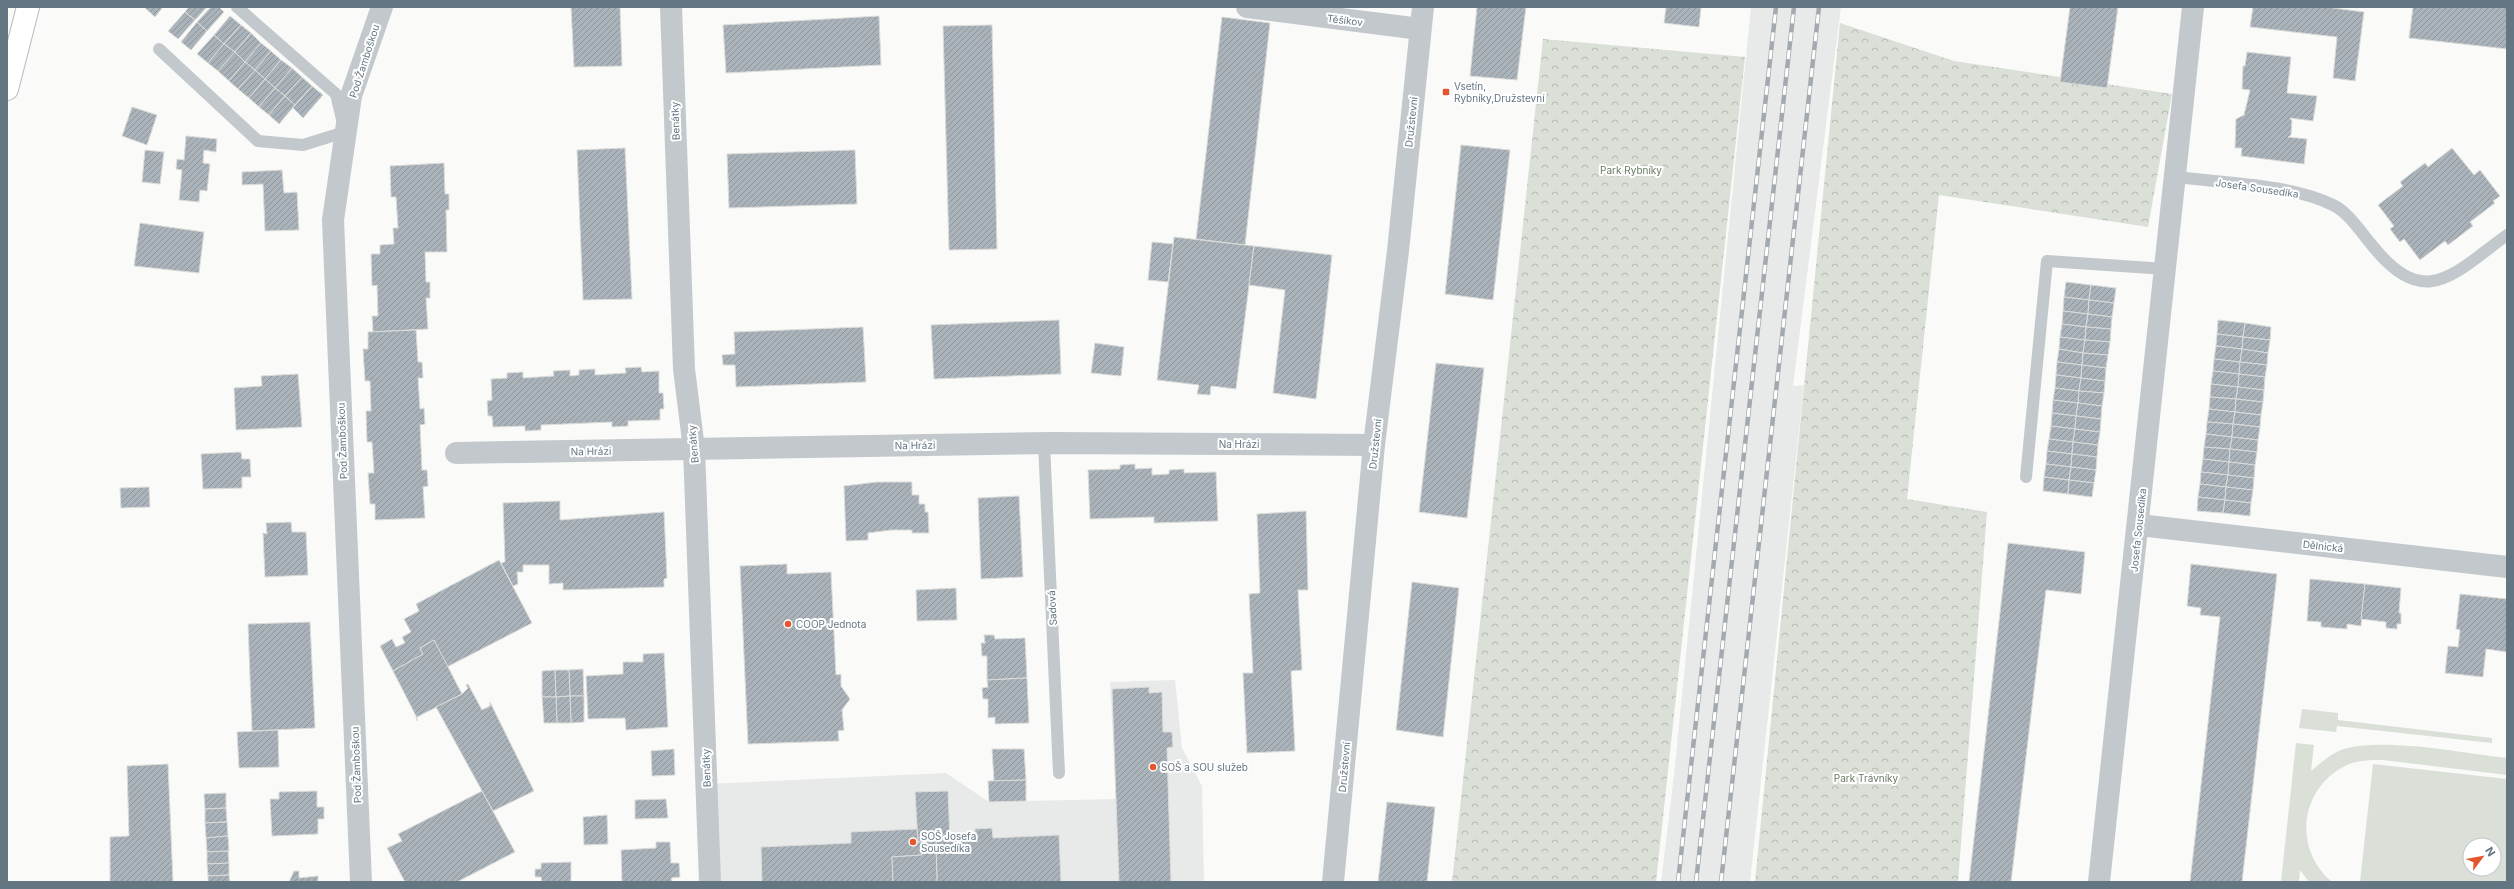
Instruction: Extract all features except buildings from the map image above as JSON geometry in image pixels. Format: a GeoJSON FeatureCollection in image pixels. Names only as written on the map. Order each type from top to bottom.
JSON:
{"type":"FeatureCollection","features":[{"type":"Feature","properties":{"kind":"main road"},"geometry":{"type":"LineString","coordinates":[[7,89],[28,7]]}},
{"type":"Feature","properties":{"kind":"street","name":"Pod Žamboškou"},"geometry":{"type":"LineString","coordinates":[[361,882],[333,220],[351,96],[382,7]]}},
{"type":"Feature","properties":{"kind":"street","name":"Benátky"},"geometry":{"type":"LineString","coordinates":[[671,7],[684,369],[694,449],[710,882]]}},
{"type":"Feature","properties":{"kind":"street","name":"Těšíkov"},"geometry":{"type":"LineString","coordinates":[[1247,7],[1420,29]]}},
{"type":"Feature","properties":{"kind":"street","name":"Družstevní"},"geometry":{"type":"LineString","coordinates":[[1333,882],[1374,445],[1398,251],[1422,7]]}},
{"type":"Feature","properties":{"kind":"street","name":"Josefa Sousedíka"},"geometry":{"type":"LineString","coordinates":[[2100,882],[2193,7]]}},
{"type":"Feature","properties":{"kind":"street","name":"Na Hrázi"},"geometry":{"type":"LineString","coordinates":[[456,453],[1044,443],[1374,445]]}},
{"type":"Feature","properties":{"kind":"street","name":"Dělnická"},"geometry":{"type":"LineString","coordinates":[[2139,525],[2507,567]]}},
{"type":"Feature","properties":{"kind":"lane"},"geometry":{"type":"LineString","coordinates":[[159,49],[258,141],[304,145],[345,132],[336,94],[237,7]]}},
{"type":"Feature","properties":{"kind":"lane","name":"Josefa Sousedíka"},"geometry":{"type":"LineString","coordinates":[[2176,177],[2297,192],[2329,203],[2346,217],[2390,264],[2408,279],[2426,283],[2448,278],[2507,235]]}},
{"type":"Feature","properties":{"kind":"lane"},"geometry":{"type":"LineString","coordinates":[[2026,477],[2047,261],[2166,269]]}},
{"type":"Feature","properties":{"kind":"lane","name":"Sadová"},"geometry":{"type":"LineString","coordinates":[[1044,443],[1060,773]]}},
{"type":"Feature","properties":{"kind":"shaded area"},"geometry":{"type":"Polygon","coordinates":[[[1751,7],[1841,7],[1793,386],[1804,385],[1750,882],[1661,882],[1674,775],[1751,7]]]}},
{"type":"Feature","properties":{"kind":"shaded area","name":"SOŠ Josefa Sousedíka"},"geometry":{"type":"Polygon","coordinates":[[[1175,680],[1182,748],[1202,786],[1204,882],[711,882],[707,784],[946,773],[989,802],[1116,799],[1110,682],[1175,680]]]}},
{"type":"Feature","properties":{"kind":"green space","name":"Park Trávníky"},"geometry":{"type":"Polygon","coordinates":[[[1840,23],[1954,61],[2172,94],[2148,227],[1939,195],[1907,499],[1987,512],[1958,882],[1755,882],[1840,23]]]}},
{"type":"Feature","properties":{"kind":"green space","name":"Park Rybníky"},"geometry":{"type":"Polygon","coordinates":[[[1543,39],[1745,57],[1656,882],[1452,882],[1543,39]]]}},
{"type":"Feature","properties":{"kind":"green space"},"geometry":{"type":"Polygon","coordinates":[[[2302,709],[2338,713],[2338,720],[2492,738],[2492,743],[2337,726],[2336,732],[2299,728],[2302,709]]]}},
{"type":"Feature","properties":{"kind":"green space"},"geometry":{"type":"Polygon","coordinates":[[[2296,743],[2314,745],[2311,771],[2326,758],[2344,749],[2361,746],[2402,745],[2507,758],[2507,775],[2383,760],[2369,760],[2351,763],[2331,775],[2319,788],[2311,803],[2307,819],[2307,836],[2311,853],[2319,868],[2332,882],[2309,882],[2300,870],[2299,882],[2281,882],[2296,743]]]}},
{"type":"Feature","properties":{"kind":"green space"},"geometry":{"type":"Polygon","coordinates":[[[2373,764],[2507,779],[2507,882],[2360,882],[2373,764]]]}},
{"type":"Feature","properties":{"kind":"railway"},"geometry":{"type":"LineString","coordinates":[[1678,882],[1776,7]]}},
{"type":"Feature","properties":{"kind":"railway"},"geometry":{"type":"LineString","coordinates":[[1696,882],[1794,7]]}},
{"type":"Feature","properties":{"kind":"railway"},"geometry":{"type":"LineString","coordinates":[[1721,882],[1819,7]]}},
{"type":"Feature","properties":{"kind":"place","name":"Vsetín, Rybníky,Družstevní"},"geometry":{"type":"Point","coordinates":[1446,92]}},
{"type":"Feature","properties":{"kind":"place","name":"COOP Jednota"},"geometry":{"type":"Point","coordinates":[788,624]}},
{"type":"Feature","properties":{"kind":"place","name":"SOŠ a SOU služeb"},"geometry":{"type":"Point","coordinates":[1153,767]}},
{"type":"Feature","properties":{"kind":"place","name":"SOŠ Josefa Sousedíka"},"geometry":{"type":"Point","coordinates":[913,842]}}]}
